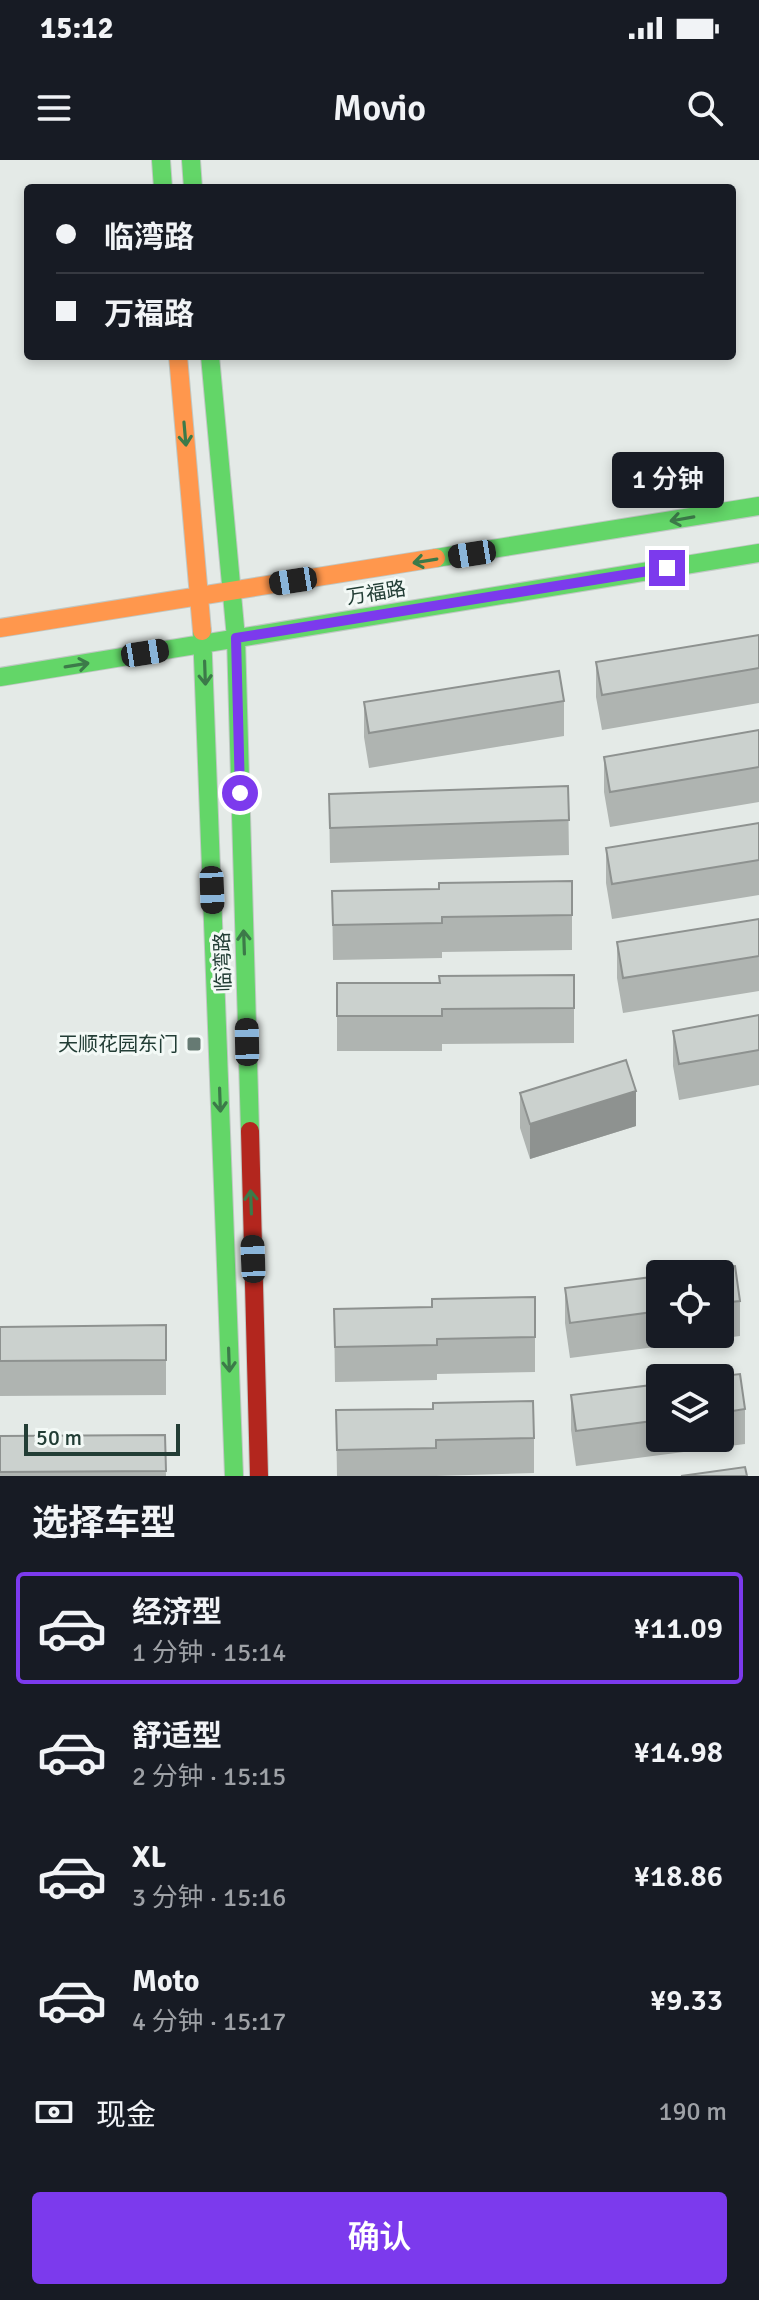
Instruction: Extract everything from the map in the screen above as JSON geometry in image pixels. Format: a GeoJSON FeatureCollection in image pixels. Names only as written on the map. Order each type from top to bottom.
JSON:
{"type":"FeatureCollection","features":[{"type":"Feature","properties":{"kind":"street"},"geometry":{"type":"LineString","coordinates":[[161,160],[163,184]]}},
{"type":"Feature","properties":{"kind":"street"},"geometry":{"type":"LineString","coordinates":[[191,160],[193,184]]}},
{"type":"Feature","properties":{"kind":"street","name":"临湾路"},"geometry":{"type":"LineString","coordinates":[[178,360],[203,643],[234,1476]]}},
{"type":"Feature","properties":{"kind":"street","name":"临湾路"},"geometry":{"type":"LineString","coordinates":[[210,360],[236,638],[259,1476]]}},
{"type":"Feature","properties":{"kind":"street","name":"万福路"},"geometry":{"type":"LineString","coordinates":[[0,628],[759,506]]}},
{"type":"Feature","properties":{"kind":"street","name":"万福路"},"geometry":{"type":"LineString","coordinates":[[0,677],[759,553]]}},
{"type":"Feature","properties":{"kind":"building"},"geometry":{"type":"Polygon","coordinates":[[[759,635],[759,668],[602,695],[596,662],[759,635]]]}},
{"type":"Feature","properties":{"kind":"building"},"geometry":{"type":"Polygon","coordinates":[[[559,671],[564,701],[369,733],[364,702],[559,671]]]}},
{"type":"Feature","properties":{"kind":"building"},"geometry":{"type":"Polygon","coordinates":[[[759,730],[759,767],[610,792],[604,757],[759,730]]]}},
{"type":"Feature","properties":{"kind":"building"},"geometry":{"type":"Polygon","coordinates":[[[568,786],[569,820],[330,828],[329,794],[568,786]]]}},
{"type":"Feature","properties":{"kind":"building"},"geometry":{"type":"Polygon","coordinates":[[[759,823],[759,860],[612,884],[606,848],[759,823]]]}},
{"type":"Feature","properties":{"kind":"building"},"geometry":{"type":"Polygon","coordinates":[[[572,881],[572,915],[442,917],[442,923],[333,925],[332,891],[439,889],[439,883],[572,881]]]}},
{"type":"Feature","properties":{"kind":"building"},"geometry":{"type":"Polygon","coordinates":[[[759,919],[759,956],[623,978],[617,942],[759,919]]]}},
{"type":"Feature","properties":{"kind":"building"},"geometry":{"type":"Polygon","coordinates":[[[574,975],[574,1008],[442,1009],[442,1016],[337,1016],[337,983],[440,983],[439,976],[574,975]]]}},
{"type":"Feature","properties":{"kind":"building"},"geometry":{"type":"Polygon","coordinates":[[[759,1015],[759,1050],[679,1064],[673,1031],[759,1015]]]}},
{"type":"Feature","properties":{"kind":"building"},"geometry":{"type":"Polygon","coordinates":[[[626,1060],[636,1091],[530,1124],[520,1093],[626,1060]]]}},
{"type":"Feature","properties":{"kind":"building"},"geometry":{"type":"Polygon","coordinates":[[[734,1266],[740,1301],[734,1302],[734,1266]]]}},
{"type":"Feature","properties":{"kind":"building"},"geometry":{"type":"Polygon","coordinates":[[[646,1278],[646,1313],[570,1323],[565,1288],[646,1278]]]}},
{"type":"Feature","properties":{"kind":"building"},"geometry":{"type":"Polygon","coordinates":[[[535,1297],[535,1337],[437,1339],[437,1345],[335,1347],[334,1309],[432,1307],[432,1299],[535,1297]]]}},
{"type":"Feature","properties":{"kind":"building"},"geometry":{"type":"Polygon","coordinates":[[[166,1325],[166,1360],[0,1361],[0,1327],[166,1325]]]}},
{"type":"Feature","properties":{"kind":"building"},"geometry":{"type":"Polygon","coordinates":[[[740,1374],[745,1409],[734,1411],[734,1375],[740,1374]]]}},
{"type":"Feature","properties":{"kind":"building"},"geometry":{"type":"Polygon","coordinates":[[[646,1386],[646,1422],[576,1431],[571,1395],[646,1386]]]}},
{"type":"Feature","properties":{"kind":"building"},"geometry":{"type":"Polygon","coordinates":[[[533,1401],[534,1438],[436,1440],[436,1448],[337,1450],[336,1410],[433,1409],[433,1403],[533,1401]]]}},
{"type":"Feature","properties":{"kind":"building"},"geometry":{"type":"Polygon","coordinates":[[[165,1435],[166,1471],[0,1472],[0,1436],[165,1435]]]}},
{"type":"Feature","properties":{"kind":"building"},"geometry":{"type":"Polygon","coordinates":[[[745,1467],[747,1476],[681,1476],[745,1467]]]}},
{"type":"Feature","properties":{"kind":"traffic: fast"},"geometry":{"type":"LineString","coordinates":[[161,160],[163,184]]}},
{"type":"Feature","properties":{"kind":"traffic: fast"},"geometry":{"type":"LineString","coordinates":[[191,160],[193,184]]}},
{"type":"Feature","properties":{"kind":"traffic: fast"},"geometry":{"type":"LineString","coordinates":[[210,360],[236,638],[250,1131]]}},
{"type":"Feature","properties":{"kind":"traffic: fast"},"geometry":{"type":"LineString","coordinates":[[436,558],[759,506]]}},
{"type":"Feature","properties":{"kind":"traffic: fast"},"geometry":{"type":"LineString","coordinates":[[0,677],[759,553]]}},
{"type":"Feature","properties":{"kind":"traffic: fast"},"geometry":{"type":"LineString","coordinates":[[202,631],[234,1476]]}},
{"type":"Feature","properties":{"kind":"traffic: slow"},"geometry":{"type":"LineString","coordinates":[[178,360],[202,631]]}},
{"type":"Feature","properties":{"kind":"traffic: slow"},"geometry":{"type":"LineString","coordinates":[[0,628],[436,558]]}},
{"type":"Feature","properties":{"kind":"traffic: jam"},"geometry":{"type":"LineString","coordinates":[[250,1131],[259,1476]]}},
{"type":"Feature","properties":{"kind":"place","name":"天顺花园东门"},"geometry":{"type":"Point","coordinates":[194,1044]}},
{"type":"Feature","properties":{"kind":"route"},"geometry":{"type":"LineString","coordinates":[[240,793],[236,638],[667,568]]}}]}
